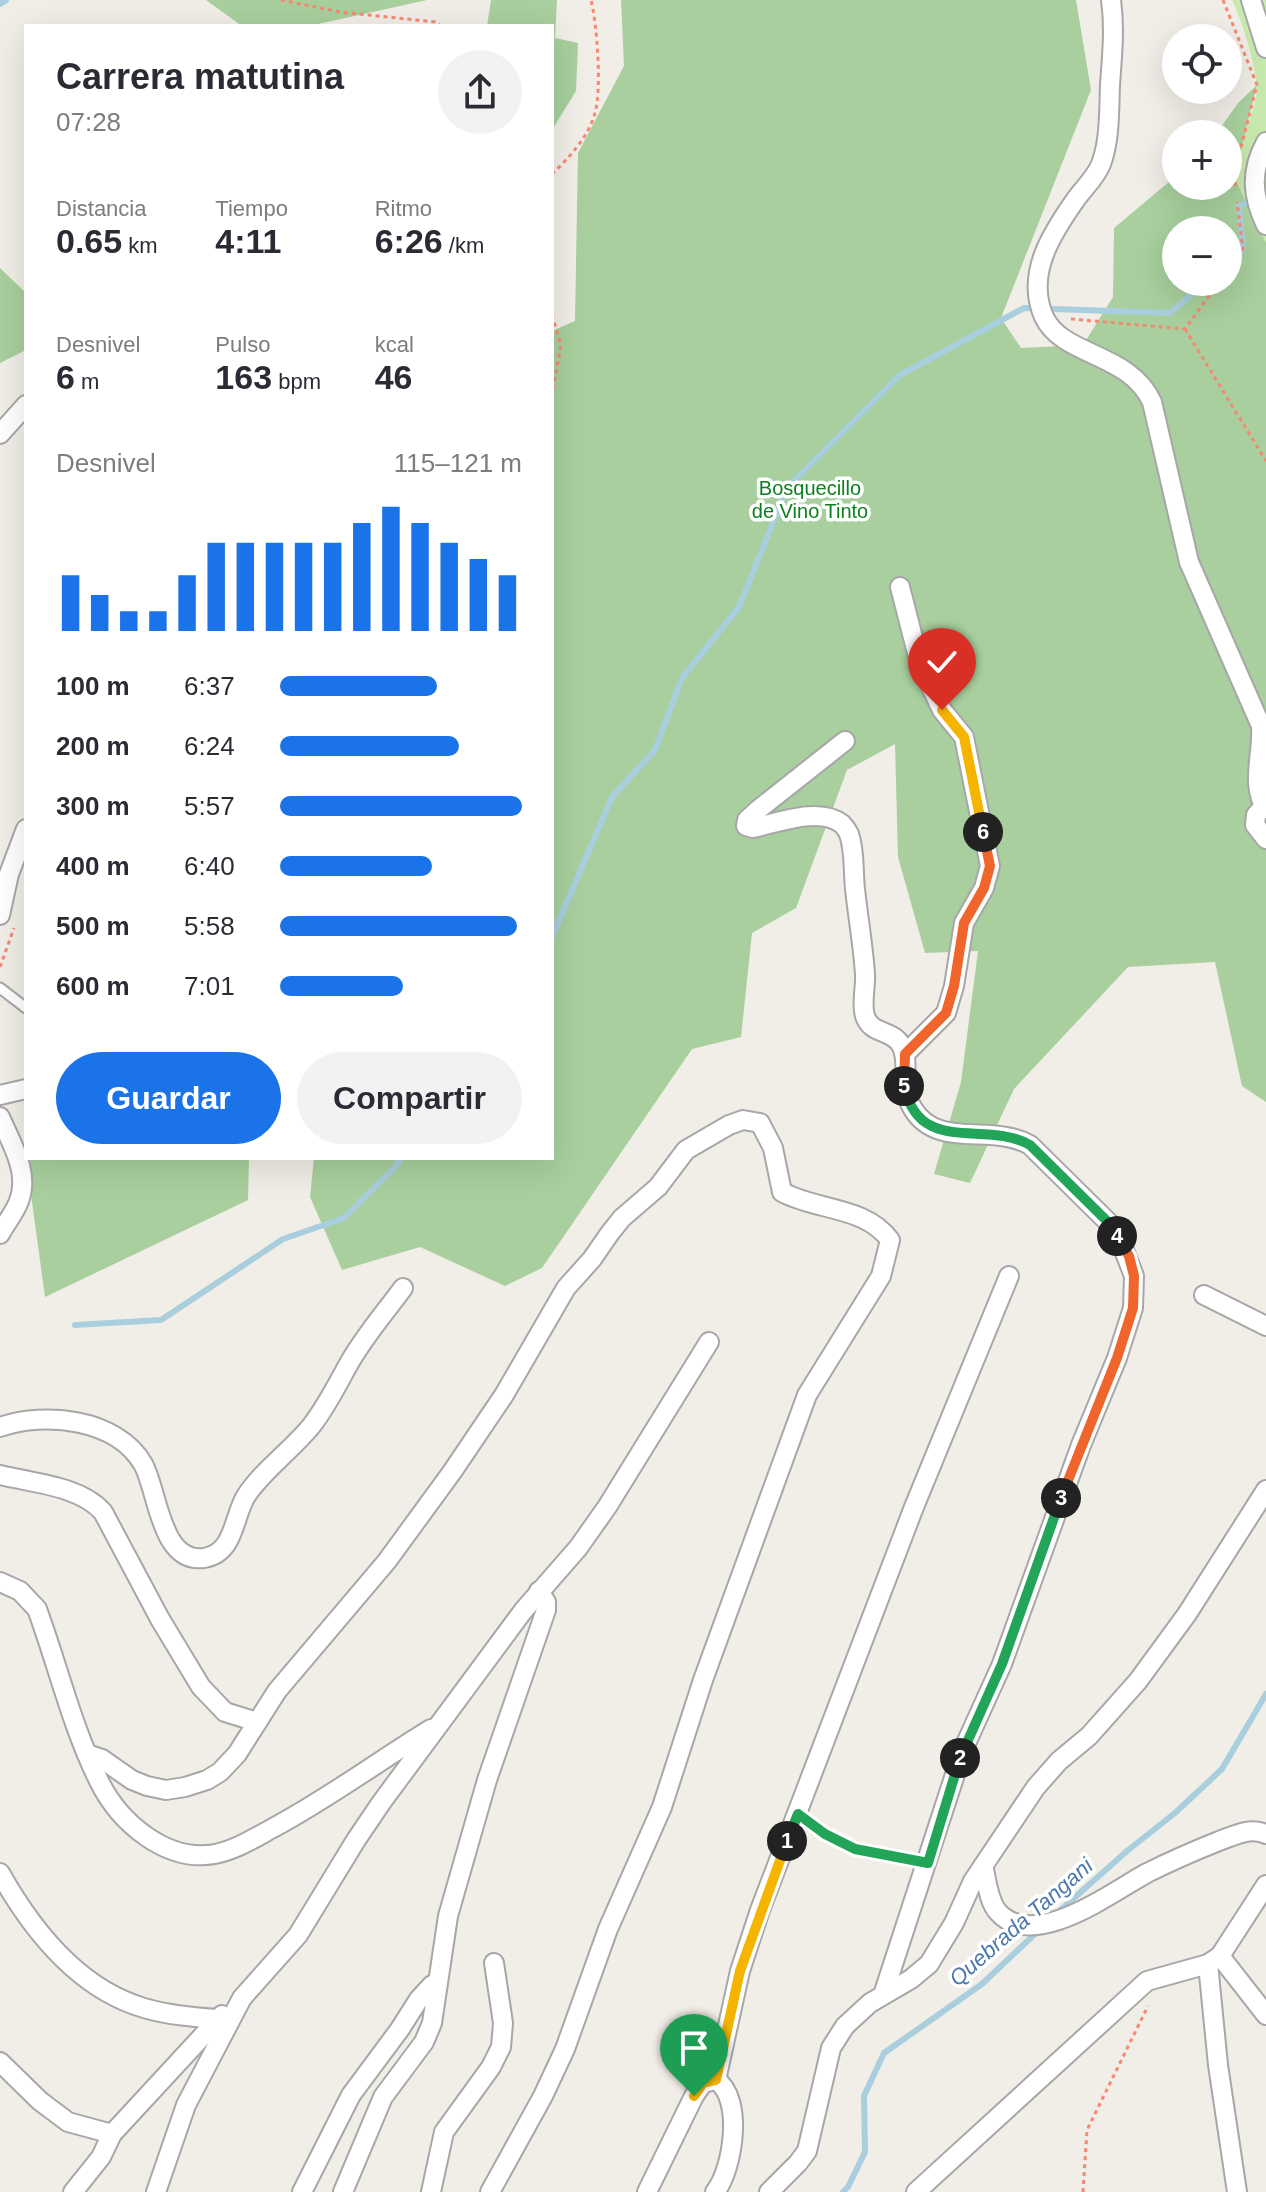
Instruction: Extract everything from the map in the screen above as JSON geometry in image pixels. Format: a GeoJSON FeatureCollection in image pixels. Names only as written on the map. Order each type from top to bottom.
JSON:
{"type":"FeatureCollection","features":[{"type":"Feature","properties":{"kind":"street"},"geometry":{"type":"LineString","coordinates":[[1111,0],[1114,21],[1110,115],[1101,165],[1055,231],[1042,256],[1037,288],[1044,316],[1052,328],[1065,338],[1124,368],[1146,390],[1152,402],[1189,562],[1261,726],[1257,790],[1265,808],[1256,815],[1255,825],[1266,839]]}},
{"type":"Feature","properties":{"kind":"street"},"geometry":{"type":"LineString","coordinates":[[1251,0],[1266,48]]}},
{"type":"Feature","properties":{"kind":"street"},"geometry":{"type":"LineString","coordinates":[[1266,142],[1258,156],[1253,183],[1255,200],[1266,224]]}},
{"type":"Feature","properties":{"kind":"street"},"geometry":{"type":"LineString","coordinates":[[0,434],[24,407]]}},
{"type":"Feature","properties":{"kind":"street"},"geometry":{"type":"LineString","coordinates":[[900,587],[919,661],[942,710],[964,737],[990,866],[984,888],[964,923],[954,986],[946,1013],[905,1054]]}},
{"type":"Feature","properties":{"kind":"street"},"geometry":{"type":"LineString","coordinates":[[845,741],[759,809],[746,823],[753,828],[812,816],[833,819],[843,825],[849,833],[866,976],[865,1018],[871,1027],[897,1039],[905,1054],[905,1089],[913,1110],[942,1132],[1001,1134],[1018,1137],[1030,1145],[1109,1223],[1129,1256],[1135,1290],[1133,1308],[1117,1358],[1081,1445],[1002,1664],[963,1750],[883,1995]]}},
{"type":"Feature","properties":{"kind":"street"},"geometry":{"type":"LineString","coordinates":[[8,918],[9,874],[24,834]]}},
{"type":"Feature","properties":{"kind":"street"},"geometry":{"type":"LineString","coordinates":[[0,1095],[24,1089]]}},
{"type":"Feature","properties":{"kind":"street"},"geometry":{"type":"LineString","coordinates":[[0,1117],[20,1163],[22,1184],[19,1202],[0,1234]]}},
{"type":"Feature","properties":{"kind":"street"},"geometry":{"type":"LineString","coordinates":[[87,1754],[102,1759],[132,1780],[166,1790],[207,1780],[220,1772],[237,1754],[277,1691],[387,1561],[452,1472],[504,1395],[566,1288],[616,1226],[658,1187],[686,1150],[729,1125],[743,1120],[760,1123],[773,1148],[782,1192],[796,1200],[864,1217],[882,1229],[890,1240],[881,1276],[807,1395],[703,1680],[662,1807],[608,1929],[565,2049],[490,2192]]}},
{"type":"Feature","properties":{"kind":"street"},"geometry":{"type":"LineString","coordinates":[[716,2080],[740,1971],[914,1507],[1009,1276]]}},
{"type":"Feature","properties":{"kind":"street"},"geometry":{"type":"LineString","coordinates":[[0,1427],[69,1420],[112,1433],[128,1445],[142,1462],[159,1515],[174,1546],[194,1558],[211,1556],[226,1545],[247,1494],[310,1427],[347,1366],[403,1288]]}},
{"type":"Feature","properties":{"kind":"street"},"geometry":{"type":"LineString","coordinates":[[1204,1295],[1266,1326]]}},
{"type":"Feature","properties":{"kind":"street"},"geometry":{"type":"LineString","coordinates":[[73,2192],[101,2157],[112,2134],[298,1935],[356,1840],[539,1591],[578,1548],[607,1507],[709,1342]]}},
{"type":"Feature","properties":{"kind":"street"},"geometry":{"type":"LineString","coordinates":[[0,1475],[74,1494],[95,1503],[103,1512],[160,1619],[201,1687],[225,1712],[257,1722]]}},
{"type":"Feature","properties":{"kind":"street"},"geometry":{"type":"LineString","coordinates":[[769,2192],[807,2151],[831,2048],[845,2026],[929,1964],[983,1866],[1036,1787],[1059,1761],[1089,1736],[1160,1652],[1266,1490]]}},
{"type":"Feature","properties":{"kind":"street"},"geometry":{"type":"LineString","coordinates":[[0,1582],[20,1591],[37,1609],[87,1754],[116,1810],[133,1827],[172,1849],[214,1854],[238,1846],[286,1821],[423,1734],[438,1729]]}},
{"type":"Feature","properties":{"kind":"street"},"geometry":{"type":"LineString","coordinates":[[343,2192],[383,2097],[432,2023],[448,1916],[487,1780],[546,1610],[546,1602],[539,1591]]}},
{"type":"Feature","properties":{"kind":"street"},"geometry":{"type":"LineString","coordinates":[[983,1866],[997,1912],[1015,1925],[1030,1926],[1046,1924],[1086,1908],[1186,1853],[1243,1832],[1254,1830],[1266,1834]]}},
{"type":"Feature","properties":{"kind":"street"},"geometry":{"type":"LineString","coordinates":[[0,1873],[45,1938],[79,1974],[95,1985],[144,2008],[217,2019]]}},
{"type":"Feature","properties":{"kind":"street"},"geometry":{"type":"LineString","coordinates":[[1237,2192],[1218,2065],[1214,1960],[1266,1885]]}},
{"type":"Feature","properties":{"kind":"street"},"geometry":{"type":"LineString","coordinates":[[1214,1960],[1266,2015]]}},
{"type":"Feature","properties":{"kind":"street"},"geometry":{"type":"LineString","coordinates":[[916,2192],[1147,1981],[1214,1960]]}},
{"type":"Feature","properties":{"kind":"street"},"geometry":{"type":"LineString","coordinates":[[431,2192],[444,2132],[491,2067],[501,2047],[503,2023],[494,1963]]}},
{"type":"Feature","properties":{"kind":"street"},"geometry":{"type":"LineString","coordinates":[[302,2192],[312,2166],[351,2095],[419,1999],[432,1985],[437,1984]]}},
{"type":"Feature","properties":{"kind":"street"},"geometry":{"type":"LineString","coordinates":[[156,2192],[186,2105],[242,1998]]}},
{"type":"Feature","properties":{"kind":"street"},"geometry":{"type":"LineString","coordinates":[[0,2062],[40,2101],[68,2122],[112,2134]]}},
{"type":"Feature","properties":{"kind":"street"},"geometry":{"type":"LineString","coordinates":[[647,2192],[694,2096],[703,2083],[716,2080]]}},
{"type":"Feature","properties":{"kind":"street"},"geometry":{"type":"LineString","coordinates":[[715,2192],[721,2185],[730,2155],[733,2123],[727,2091],[716,2080]]}},
{"type":"Feature","properties":{"kind":"lane"},"geometry":{"type":"LineString","coordinates":[[0,988],[24,1006]]}},
{"type":"Feature","properties":{"kind":"path"},"geometry":{"type":"LineString","coordinates":[[281,0],[340,12],[438,24]]}},
{"type":"Feature","properties":{"kind":"path"},"geometry":{"type":"LineString","coordinates":[[554,172],[574,150],[596,112],[597,37],[591,0]]}},
{"type":"Feature","properties":{"kind":"path"},"geometry":{"type":"LineString","coordinates":[[1223,0],[1257,85],[1234,177],[1239,216]]}},
{"type":"Feature","properties":{"kind":"path"},"geometry":{"type":"LineString","coordinates":[[1185,329],[1209,296]]}},
{"type":"Feature","properties":{"kind":"path"},"geometry":{"type":"LineString","coordinates":[[1044,316],[1185,329]]}},
{"type":"Feature","properties":{"kind":"path"},"geometry":{"type":"LineString","coordinates":[[554,322],[561,345],[554,383]]}},
{"type":"Feature","properties":{"kind":"path"},"geometry":{"type":"LineString","coordinates":[[1185,329],[1266,461]]}},
{"type":"Feature","properties":{"kind":"path"},"geometry":{"type":"LineString","coordinates":[[0,967],[8,918]]}},
{"type":"Feature","properties":{"kind":"path"},"geometry":{"type":"LineString","coordinates":[[798,1814],[825,1834],[855,1849],[928,1863]]}},
{"type":"Feature","properties":{"kind":"path"},"geometry":{"type":"LineString","coordinates":[[1083,2192],[1087,2130],[1148,2005]]}},
{"type":"Feature","properties":{"kind":"green space"},"geometry":{"type":"Polygon","coordinates":[[[206,0],[427,0],[318,24],[239,24],[206,0]]]}},
{"type":"Feature","properties":{"kind":"green space"},"geometry":{"type":"Polygon","coordinates":[[[491,0],[557,0],[555,38],[578,43],[576,91],[554,127],[554,24],[487,24],[491,0]]]}},
{"type":"Feature","properties":{"kind":"green space","name":"Bosquecillo de Vino Tinto"},"geometry":{"type":"Polygon","coordinates":[[[621,0],[1076,0],[1091,90],[1001,318],[1021,348],[1083,345],[1113,297],[1114,228],[1162,188],[1162,200],[1242,200],[1242,194],[1266,243],[1266,1102],[1242,1086],[1215,962],[1128,967],[1014,1089],[970,1183],[934,1174],[961,1082],[978,951],[925,953],[898,857],[895,744],[847,770],[796,908],[752,933],[741,1037],[692,1049],[542,1268],[505,1286],[420,1247],[342,1270],[310,1197],[314,1160],[554,1160],[554,330],[575,321],[578,153],[624,66],[621,0]]]}},
{"type":"Feature","properties":{"kind":"green space"},"geometry":{"type":"Polygon","coordinates":[[[1232,0],[1266,0],[1266,254],[1242,200],[1242,135],[1257,91],[1240,20],[1232,0]]]}},
{"type":"Feature","properties":{"kind":"green space","name":"Bosquecillo de Vino Tinto"},"geometry":{"type":"Polygon","coordinates":[[[1257,85],[1242,145],[1242,120],[1226,120],[1257,85]]]}},
{"type":"Feature","properties":{"kind":"green space"},"geometry":{"type":"Polygon","coordinates":[[[0,268],[24,291],[24,351],[0,363],[0,268]]]}},
{"type":"Feature","properties":{"kind":"green space"},"geometry":{"type":"Polygon","coordinates":[[[26,1160],[249,1160],[248,1200],[45,1297],[26,1160]]]}},
{"type":"Feature","properties":{"kind":"waterway"},"geometry":{"type":"LineString","coordinates":[[0,4],[6,0]]}},
{"type":"Feature","properties":{"kind":"waterway"},"geometry":{"type":"LineString","coordinates":[[1240,216],[1239,206],[1266,195]]}},
{"type":"Feature","properties":{"kind":"waterway"},"geometry":{"type":"LineString","coordinates":[[1242,238],[1242,250]]}},
{"type":"Feature","properties":{"kind":"waterway"},"geometry":{"type":"LineString","coordinates":[[554,932],[612,797],[655,750],[682,678],[739,607],[787,488],[900,375],[1024,308],[1170,313],[1190,296]]}},
{"type":"Feature","properties":{"kind":"waterway"},"geometry":{"type":"LineString","coordinates":[[75,1325],[161,1320],[283,1239],[344,1218],[399,1160]]}},
{"type":"Feature","properties":{"kind":"waterway","name":"Quebrada Tangani"},"geometry":{"type":"LineString","coordinates":[[1056,1914],[1222,1769],[1266,1694]]}},
{"type":"Feature","properties":{"kind":"waterway","name":"Quebrada Tangani"},"geometry":{"type":"LineString","coordinates":[[843,2192],[865,2152],[864,2096],[884,2053],[982,1984],[1039,1930]]}},
{"type":"Feature","properties":{"kind":"route"},"geometry":{"type":"LineString","coordinates":[[694,2096],[703,2083],[716,2080],[740,1971],[798,1814],[825,1834],[855,1849],[928,1863],[963,1750],[1002,1664],[1133,1308],[1134,1276],[1129,1256],[1109,1223],[1055,1168],[1018,1137],[942,1132],[913,1110],[905,1089],[905,1054],[946,1013],[954,986],[964,923],[984,888],[990,866],[964,737],[942,710]]}}]}
